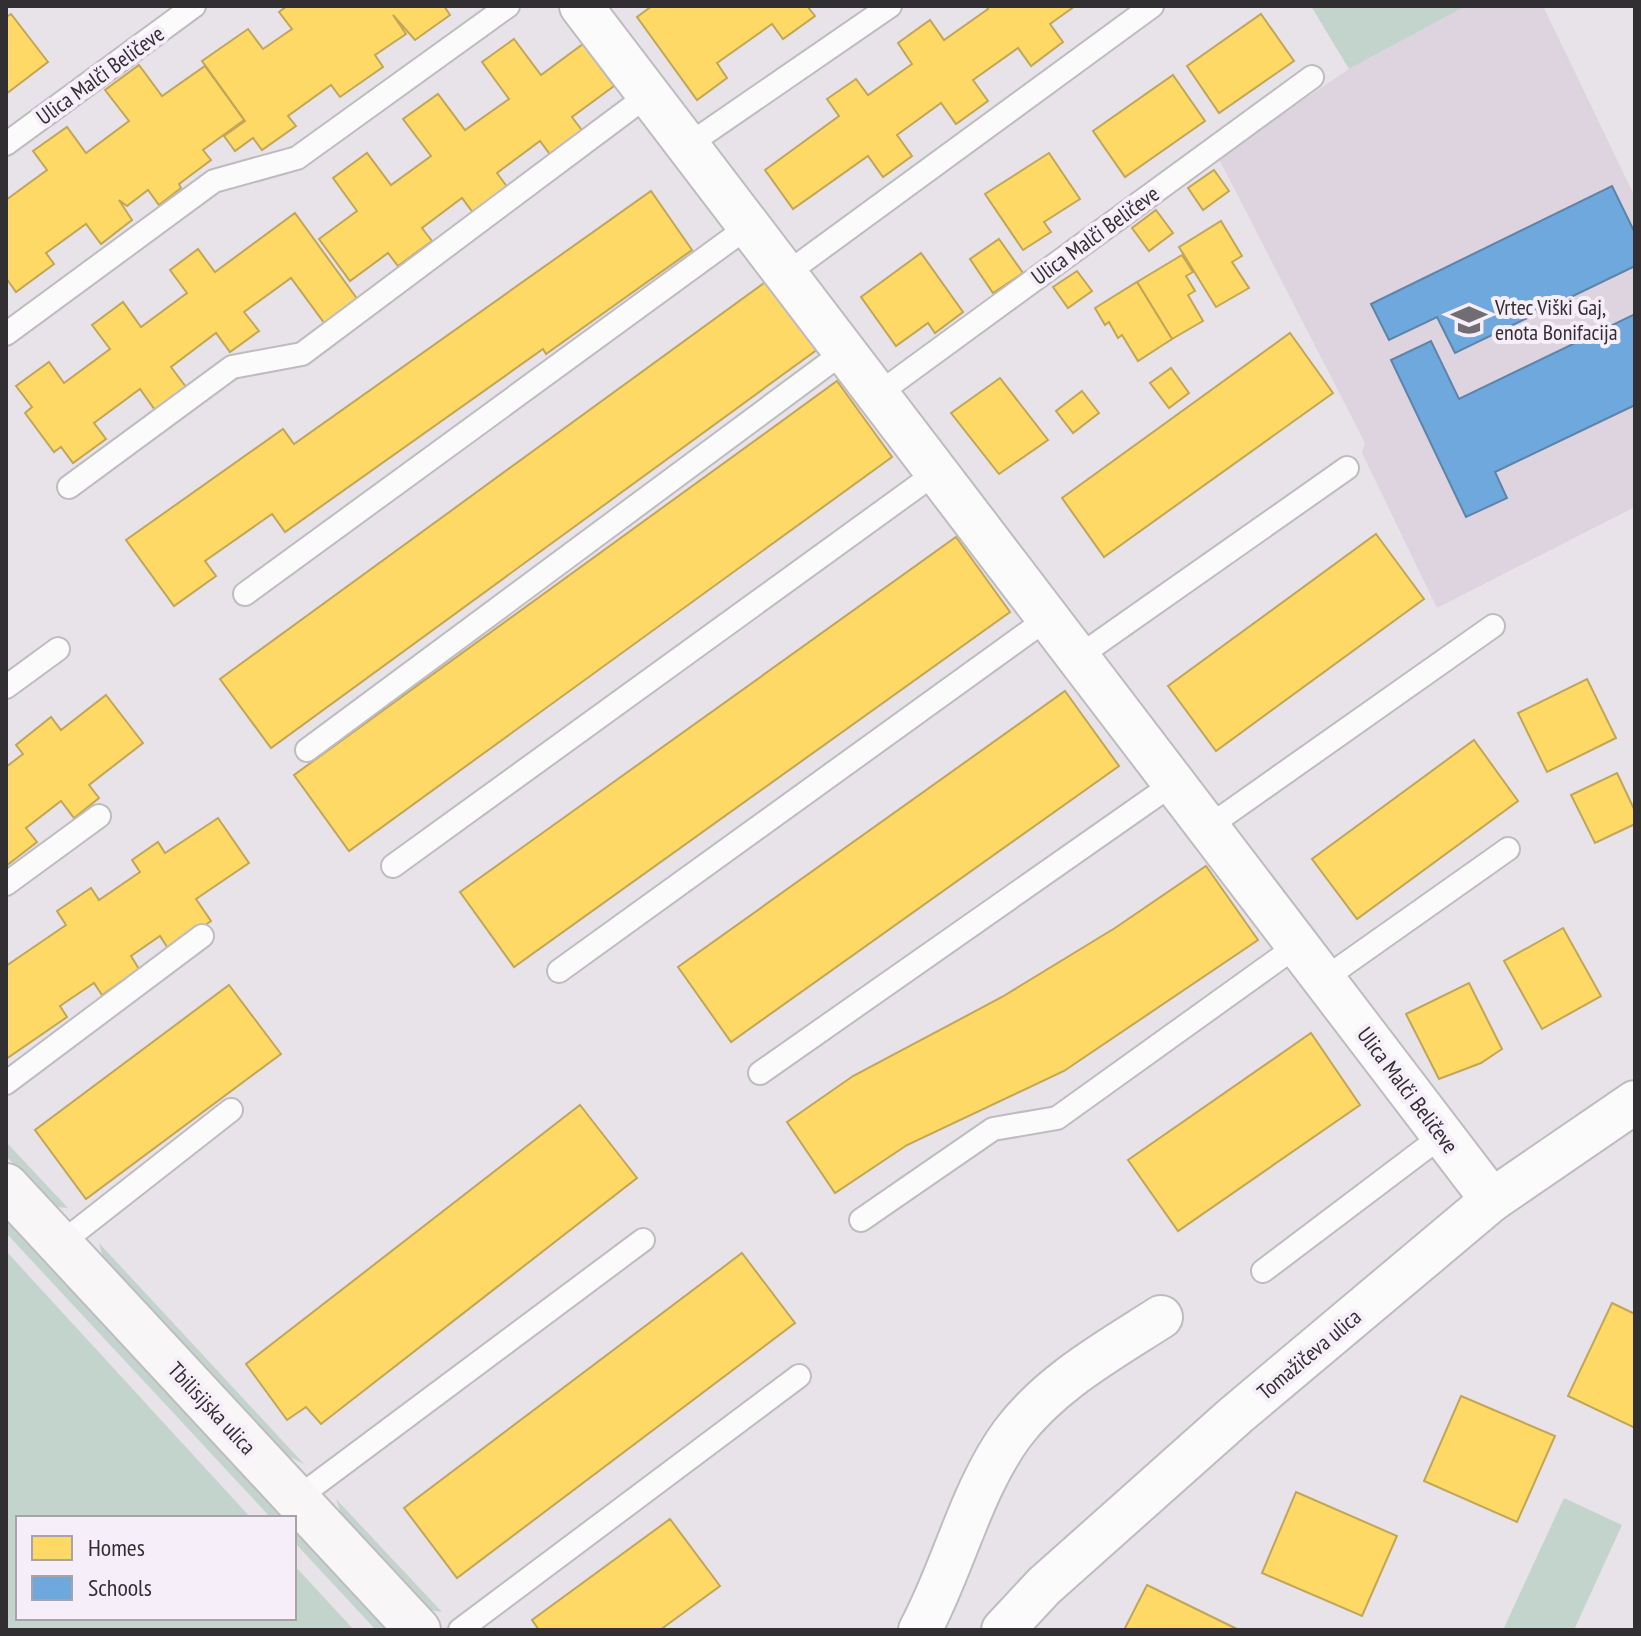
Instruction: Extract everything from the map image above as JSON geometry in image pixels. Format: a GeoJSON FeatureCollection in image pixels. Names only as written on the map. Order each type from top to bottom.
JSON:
{"type":"FeatureCollection","features":[{"type":"Feature","properties":{"kind":"street","name":"Ulica Malči Beličeve"},"geometry":{"type":"LineString","coordinates":[[581,6],[1492,1200]]}},
{"type":"Feature","properties":{"kind":"street","name":"Tomažičeva ulica"},"geometry":{"type":"LineString","coordinates":[[1003,1630],[1044,1586],[1225,1425],[1492,1200],[1635,1102]]}},
{"type":"Feature","properties":{"kind":"street","name":"Tbilisijska ulica"},"geometry":{"type":"LineString","coordinates":[[6,1186],[418,1630]]}},
{"type":"Feature","properties":{"kind":"street"},"geometry":{"type":"LineString","coordinates":[[920,1630],[988,1475],[1011,1435],[1043,1399],[1091,1361],[1161,1317]]}},
{"type":"Feature","properties":{"kind":"lane","name":"Ulica Malči Beličeve"},"geometry":{"type":"LineString","coordinates":[[6,144],[194,6]]}},
{"type":"Feature","properties":{"kind":"lane"},"geometry":{"type":"LineString","coordinates":[[6,334],[214,181],[297,158],[508,6]]}},
{"type":"Feature","properties":{"kind":"lane"},"geometry":{"type":"LineString","coordinates":[[688,145],[890,6]]}},
{"type":"Feature","properties":{"kind":"lane"},"geometry":{"type":"LineString","coordinates":[[786,274],[1152,6]]}},
{"type":"Feature","properties":{"kind":"lane","name":"Ulica Malči Beličeve"},"geometry":{"type":"LineString","coordinates":[[878,394],[1312,77]]}},
{"type":"Feature","properties":{"kind":"lane"},"geometry":{"type":"LineString","coordinates":[[69,487],[232,367],[302,354],[648,95]]}},
{"type":"Feature","properties":{"kind":"lane"},"geometry":{"type":"LineString","coordinates":[[245,594],[749,226]]}},
{"type":"Feature","properties":{"kind":"lane"},"geometry":{"type":"LineString","coordinates":[[307,750],[845,351]]}},
{"type":"Feature","properties":{"kind":"lane"},"geometry":{"type":"LineString","coordinates":[[1078,657],[1347,468]]}},
{"type":"Feature","properties":{"kind":"lane"},"geometry":{"type":"LineString","coordinates":[[393,866],[937,472]]}},
{"type":"Feature","properties":{"kind":"lane"},"geometry":{"type":"LineString","coordinates":[[559,971],[1048,618]]}},
{"type":"Feature","properties":{"kind":"lane"},"geometry":{"type":"LineString","coordinates":[[1208,827],[1493,626]]}},
{"type":"Feature","properties":{"kind":"lane"},"geometry":{"type":"LineString","coordinates":[[6,687],[58,649]]}},
{"type":"Feature","properties":{"kind":"lane"},"geometry":{"type":"LineString","coordinates":[[760,1073],[1174,783]]}},
{"type":"Feature","properties":{"kind":"lane"},"geometry":{"type":"LineString","coordinates":[[6,884],[99,816]]}},
{"type":"Feature","properties":{"kind":"lane"},"geometry":{"type":"LineString","coordinates":[[1324,979],[1508,849]]}},
{"type":"Feature","properties":{"kind":"lane"},"geometry":{"type":"LineString","coordinates":[[6,1083],[202,936]]}},
{"type":"Feature","properties":{"kind":"lane"},"geometry":{"type":"LineString","coordinates":[[861,1220],[993,1129],[1057,1118],[1298,945]]}},
{"type":"Feature","properties":{"kind":"lane"},"geometry":{"type":"LineString","coordinates":[[60,1244],[231,1110]]}},
{"type":"Feature","properties":{"kind":"lane"},"geometry":{"type":"LineString","coordinates":[[1263,1271],[1443,1135]]}},
{"type":"Feature","properties":{"kind":"lane"},"geometry":{"type":"LineString","coordinates":[[296,1499],[643,1240]]}},
{"type":"Feature","properties":{"kind":"lane"},"geometry":{"type":"LineString","coordinates":[[460,1630],[799,1376]]}},
{"type":"Feature","properties":{"kind":"shaded area"},"geometry":{"type":"Polygon","coordinates":[[[1311,6],[1466,6],[1349,69],[1311,6]]]}},
{"type":"Feature","properties":{"kind":"shaded area","name":"Vrtec Viški Gaj, enota Bonifacija"},"geometry":{"type":"Polygon","coordinates":[[[1466,6],[1543,6],[1635,197],[1635,507],[1437,608],[1362,453],[1365,443],[1218,157],[1349,69],[1466,6]]]}},
{"type":"Feature","properties":{"kind":"shaded area"},"geometry":{"type":"Polygon","coordinates":[[[6,1142],[68,1208],[50,1204],[6,1156],[6,1142]]]}},
{"type":"Feature","properties":{"kind":"shaded area"},"geometry":{"type":"Polygon","coordinates":[[[6,1216],[284,1516],[269,1516],[6,1233],[6,1216]]]}},
{"type":"Feature","properties":{"kind":"shaded area"},"geometry":{"type":"Polygon","coordinates":[[[99,1243],[304,1464],[282,1453],[103,1259],[99,1243]]]}},
{"type":"Feature","properties":{"kind":"shaded area"},"geometry":{"type":"Polygon","coordinates":[[[6,1251],[249,1516],[16,1516],[16,1620],[296,1620],[296,1567],[354,1630],[6,1630],[6,1251]]]}},
{"type":"Feature","properties":{"kind":"shaded area"},"geometry":{"type":"Polygon","coordinates":[[[1564,1498],[1622,1525],[1574,1630],[1503,1630],[1564,1498]]]}},
{"type":"Feature","properties":{"kind":"shaded area"},"geometry":{"type":"Polygon","coordinates":[[[336,1499],[442,1612],[430,1610],[342,1517],[336,1499]]]}},
{"type":"Feature","properties":{"kind":"shaded area"},"geometry":{"type":"Polygon","coordinates":[[[296,1529],[390,1630],[376,1630],[296,1544],[296,1529]]]}},
{"type":"Feature","properties":{"kind":"building: Homes"},"geometry":{"type":"Polygon","coordinates":[[[287,6],[444,6],[450,15],[415,40],[393,15],[406,34],[375,55],[383,67],[340,97],[331,85],[288,116],[296,126],[262,150],[253,138],[235,151],[224,136],[245,121],[202,61],[248,29],[263,49],[292,29],[279,12],[287,6]]]}},
{"type":"Feature","properties":{"kind":"building: Homes"},"geometry":{"type":"Polygon","coordinates":[[[652,6],[807,6],[815,16],[783,39],[772,24],[717,63],[727,78],[697,100],[637,17],[652,6]]]}},
{"type":"Feature","properties":{"kind":"building: Homes"},"geometry":{"type":"Polygon","coordinates":[[[986,6],[1075,6],[1050,24],[1063,42],[1031,66],[1018,48],[973,80],[988,101],[956,124],[941,103],[897,135],[912,156],[883,177],[868,156],[793,209],[765,170],[839,116],[827,99],[856,79],[868,95],[912,64],[898,43],[930,20],[944,40],[988,9],[986,6]]]}},
{"type":"Feature","properties":{"kind":"building: Homes"},"geometry":{"type":"Polygon","coordinates":[[[11,14],[48,62],[6,94],[6,17],[11,14]]]}},
{"type":"Feature","properties":{"kind":"building: Homes"},"geometry":{"type":"Polygon","coordinates":[[[1261,14],[1294,61],[1219,113],[1187,66],[1261,14]]]}},
{"type":"Feature","properties":{"kind":"building: Homes"},"geometry":{"type":"Polygon","coordinates":[[[514,39],[541,75],[583,44],[614,86],[572,117],[584,133],[552,157],[540,141],[497,173],[508,188],[474,214],[462,198],[422,228],[432,241],[398,266],[388,253],[350,281],[319,239],[357,211],[333,178],[367,153],[391,185],[431,156],[403,119],[438,94],[465,130],[509,99],[482,62],[514,39]]]}},
{"type":"Feature","properties":{"kind":"building: Homes"},"geometry":{"type":"Polygon","coordinates":[[[139,65],[162,96],[205,66],[244,120],[203,150],[211,160],[179,184],[181,188],[159,205],[148,190],[127,206],[119,200],[132,220],[101,244],[86,224],[46,253],[54,264],[16,292],[6,278],[6,200],[47,170],[33,151],[67,127],[86,153],[129,121],[105,90],[139,65]]]}},
{"type":"Feature","properties":{"kind":"building: Homes"},"geometry":{"type":"Polygon","coordinates":[[[1173,75],[1205,121],[1125,177],[1093,131],[1173,75]]]}},
{"type":"Feature","properties":{"kind":"building: Homes"},"geometry":{"type":"Polygon","coordinates":[[[1049,153],[1080,199],[1044,222],[1051,232],[1023,250],[985,194],[1049,153]]]}},
{"type":"Feature","properties":{"kind":"building: Homes"},"geometry":{"type":"Polygon","coordinates":[[[1214,170],[1229,191],[1203,210],[1188,188],[1214,170]]]}},
{"type":"Feature","properties":{"kind":"building: Homes"},"geometry":{"type":"Polygon","coordinates":[[[651,191],[692,250],[546,354],[543,349],[285,532],[272,514],[205,561],[216,576],[174,606],[126,540],[283,429],[294,444],[651,191]]]}},
{"type":"Feature","properties":{"kind":"building: Homes"},"geometry":{"type":"Polygon","coordinates":[[[1156,210],[1173,233],[1149,251],[1132,228],[1156,210]]]}},
{"type":"Feature","properties":{"kind":"building: Homes"},"geometry":{"type":"Polygon","coordinates":[[[295,213],[358,300],[325,324],[291,278],[244,312],[259,331],[230,352],[216,333],[171,367],[186,387],[155,410],[140,389],[94,423],[106,439],[73,463],[61,447],[54,452],[25,413],[32,407],[16,386],[49,362],[64,383],[110,349],[92,325],[123,302],[141,327],[187,293],[170,270],[198,249],[215,272],[295,213]]]}},
{"type":"Feature","properties":{"kind":"building: Homes"},"geometry":{"type":"Polygon","coordinates":[[[1221,221],[1242,256],[1232,262],[1249,288],[1216,307],[1179,247],[1221,221]]]}},
{"type":"Feature","properties":{"kind":"building: Homes"},"geometry":{"type":"Polygon","coordinates":[[[999,239],[1023,273],[993,293],[970,259],[999,239]]]}},
{"type":"Feature","properties":{"kind":"building: Homes"},"geometry":{"type":"Polygon","coordinates":[[[921,253],[963,312],[935,333],[928,323],[896,346],[861,297],[921,253]]]}},
{"type":"Feature","properties":{"kind":"building: Homes"},"geometry":{"type":"Polygon","coordinates":[[[1182,255],[1193,272],[1186,276],[1195,291],[1188,295],[1203,321],[1172,339],[1137,282],[1182,255]]]}},
{"type":"Feature","properties":{"kind":"building: Homes"},"geometry":{"type":"Polygon","coordinates":[[[1077,271],[1092,291],[1068,308],[1053,287],[1077,271]]]}},
{"type":"Feature","properties":{"kind":"building: Homes"},"geometry":{"type":"Polygon","coordinates":[[[768,280],[818,349],[271,748],[220,679],[768,280]]]}},
{"type":"Feature","properties":{"kind":"building: Homes"},"geometry":{"type":"Polygon","coordinates":[[[1137,282],[1172,339],[1138,361],[1122,335],[1118,338],[1109,322],[1105,325],[1095,308],[1137,282]]]}},
{"type":"Feature","properties":{"kind":"building: Homes"},"geometry":{"type":"Polygon","coordinates":[[[1290,333],[1333,393],[1104,557],[1062,498],[1290,333]]]}},
{"type":"Feature","properties":{"kind":"building: Homes"},"geometry":{"type":"Polygon","coordinates":[[[1171,368],[1189,393],[1169,408],[1150,383],[1171,368]]]}},
{"type":"Feature","properties":{"kind":"building: Homes"},"geometry":{"type":"Polygon","coordinates":[[[1000,378],[1048,440],[999,474],[951,413],[1000,378]]]}},
{"type":"Feature","properties":{"kind":"building: Homes"},"geometry":{"type":"Polygon","coordinates":[[[837,381],[892,457],[349,851],[294,775],[837,381]]]}},
{"type":"Feature","properties":{"kind":"building: Homes"},"geometry":{"type":"Polygon","coordinates":[[[1082,391],[1099,413],[1073,433],[1056,411],[1082,391]]]}},
{"type":"Feature","properties":{"kind":"building: Homes"},"geometry":{"type":"Polygon","coordinates":[[[1376,534],[1424,599],[1216,751],[1168,686],[1376,534]]]}},
{"type":"Feature","properties":{"kind":"building: Homes"},"geometry":{"type":"Polygon","coordinates":[[[956,537],[1010,612],[514,967],[460,892],[956,537]]]}},
{"type":"Feature","properties":{"kind":"building: Homes"},"geometry":{"type":"Polygon","coordinates":[[[1587,679],[1616,738],[1547,772],[1518,713],[1587,679]]]}},
{"type":"Feature","properties":{"kind":"building: Homes"},"geometry":{"type":"Polygon","coordinates":[[[1065,691],[1119,766],[731,1042],[678,967],[1065,691]]]}},
{"type":"Feature","properties":{"kind":"building: Homes"},"geometry":{"type":"Polygon","coordinates":[[[106,695],[143,743],[89,785],[99,798],[74,818],[61,801],[26,828],[37,842],[6,866],[6,767],[23,754],[16,745],[51,717],[61,730],[106,695]]]}},
{"type":"Feature","properties":{"kind":"building: Homes"},"geometry":{"type":"Polygon","coordinates":[[[1474,740],[1518,801],[1357,919],[1312,859],[1474,740]]]}},
{"type":"Feature","properties":{"kind":"building: Homes"},"geometry":{"type":"Polygon","coordinates":[[[1617,773],[1635,811],[1635,824],[1595,843],[1571,795],[1617,773]]]}},
{"type":"Feature","properties":{"kind":"building: Homes"},"geometry":{"type":"Polygon","coordinates":[[[218,818],[249,863],[196,899],[211,921],[169,950],[160,936],[131,956],[139,969],[102,995],[94,983],[60,1006],[67,1017],[6,1059],[6,966],[66,925],[57,911],[91,888],[99,900],[140,872],[132,860],[158,842],[165,853],[218,818]]]}},
{"type":"Feature","properties":{"kind":"building: Homes"},"geometry":{"type":"Polygon","coordinates":[[[1206,866],[1258,940],[1064,1071],[907,1145],[835,1193],[787,1122],[853,1076],[1002,997],[1115,928],[1206,866]]]}},
{"type":"Feature","properties":{"kind":"building: Homes"},"geometry":{"type":"Polygon","coordinates":[[[1563,928],[1601,996],[1542,1029],[1504,961],[1563,928]]]}},
{"type":"Feature","properties":{"kind":"building: Homes"},"geometry":{"type":"Polygon","coordinates":[[[1469,983],[1502,1049],[1481,1063],[1439,1079],[1406,1014],[1469,983]]]}},
{"type":"Feature","properties":{"kind":"building: Homes"},"geometry":{"type":"Polygon","coordinates":[[[229,985],[281,1054],[86,1199],[35,1130],[229,985]]]}},
{"type":"Feature","properties":{"kind":"building: Homes"},"geometry":{"type":"Polygon","coordinates":[[[1311,1033],[1360,1105],[1178,1231],[1128,1160],[1311,1033]]]}},
{"type":"Feature","properties":{"kind":"building: Homes"},"geometry":{"type":"Polygon","coordinates":[[[580,1105],[637,1178],[321,1424],[306,1407],[287,1420],[246,1364],[580,1105]]]}},
{"type":"Feature","properties":{"kind":"building: Homes"},"geometry":{"type":"Polygon","coordinates":[[[742,1253],[795,1323],[457,1578],[404,1508],[742,1253]]]}},
{"type":"Feature","properties":{"kind":"building: Homes"},"geometry":{"type":"Polygon","coordinates":[[[1612,1303],[1635,1314],[1635,1428],[1568,1396],[1612,1303]]]}},
{"type":"Feature","properties":{"kind":"building: Homes"},"geometry":{"type":"Polygon","coordinates":[[[1461,1396],[1555,1436],[1517,1522],[1424,1481],[1461,1396]]]}},
{"type":"Feature","properties":{"kind":"building: Homes"},"geometry":{"type":"Polygon","coordinates":[[[1296,1492],[1397,1536],[1362,1616],[1262,1573],[1296,1492]]]}},
{"type":"Feature","properties":{"kind":"building: Homes"},"geometry":{"type":"Polygon","coordinates":[[[670,1519],[720,1586],[660,1630],[539,1630],[532,1620],[670,1519]]]}},
{"type":"Feature","properties":{"kind":"building: Homes"},"geometry":{"type":"Polygon","coordinates":[[[1147,1585],[1239,1630],[1124,1630],[1147,1585]]]}},
{"type":"Feature","properties":{"kind":"building: Schools"},"geometry":{"type":"Polygon","coordinates":[[[1612,186],[1635,233],[1635,266],[1455,353],[1437,317],[1389,340],[1371,304],[1612,186]]]}},
{"type":"Feature","properties":{"kind":"building: Schools"},"geometry":{"type":"Polygon","coordinates":[[[1635,314],[1635,405],[1495,472],[1507,498],[1466,517],[1391,360],[1431,341],[1459,399],[1635,314]]]}},
{"type":"Feature","properties":{"kind":"place","name":"Vrtec Viški Gaj, enota Bonifacija"},"geometry":{"type":"Point","coordinates":[1469,320]}}]}
